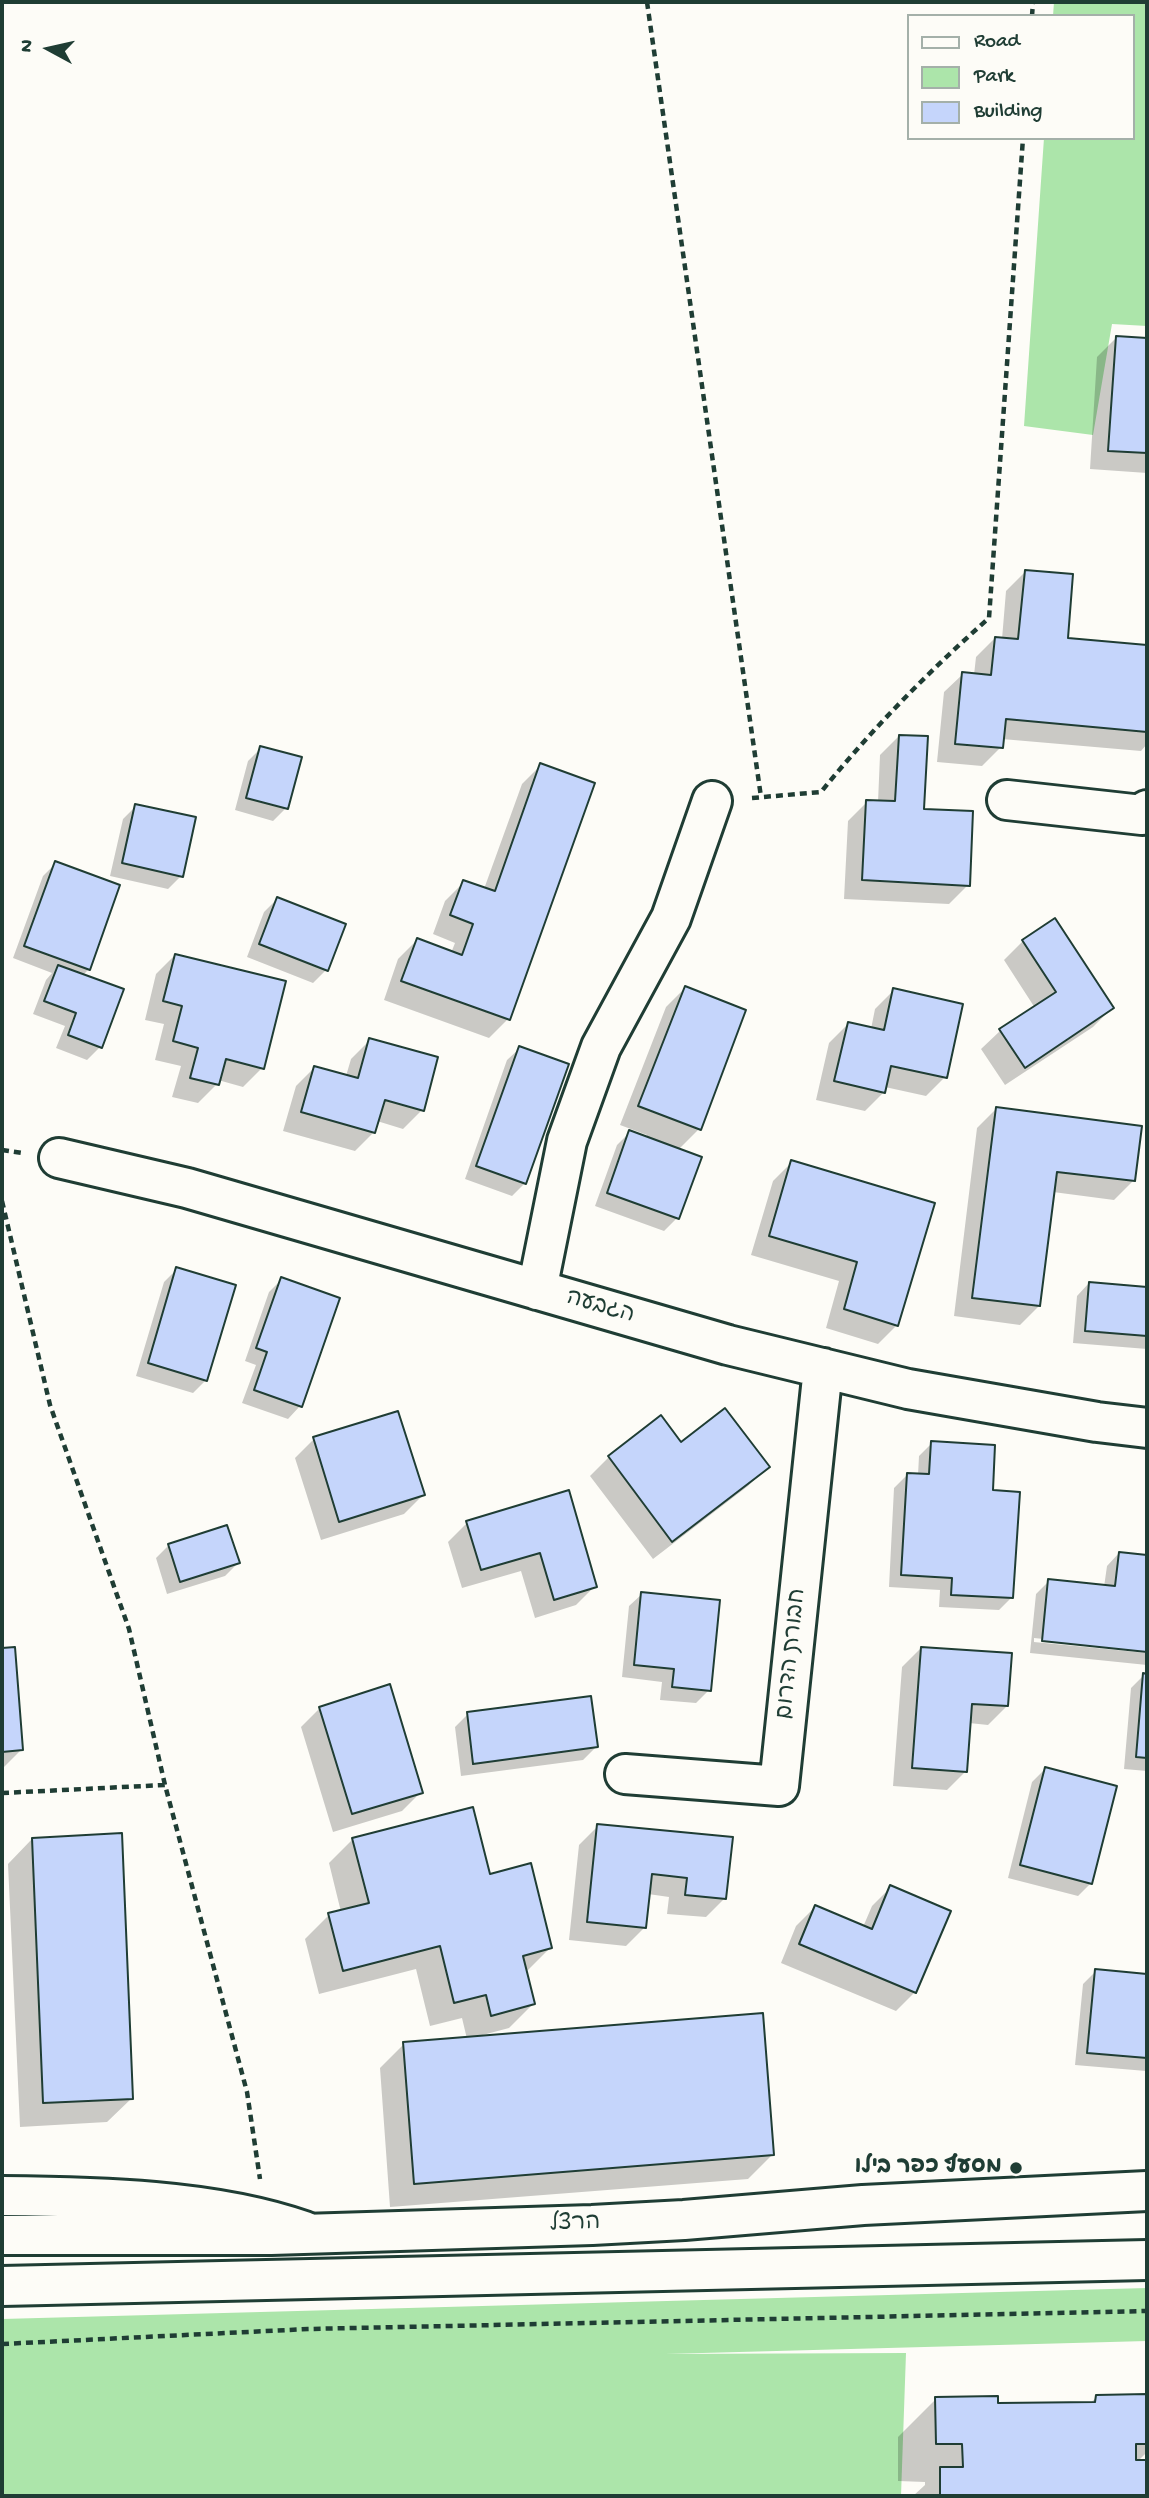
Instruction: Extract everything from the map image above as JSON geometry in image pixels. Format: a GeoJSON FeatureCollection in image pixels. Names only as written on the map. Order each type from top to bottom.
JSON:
{"type":"FeatureCollection","features":[{"type":"Feature","properties":{"kind":"main road"},"geometry":{"type":"LineString","coordinates":[[1007,800],[1142,815],[1147,810]]}},
{"type":"Feature","properties":{"kind":"main road"},"geometry":{"type":"LineString","coordinates":[[537,1290],[567,1141],[601,1047],[671,918],[712,801]]}},
{"type":"Feature","properties":{"kind":"main road","name":"הגבעה"},"geometry":{"type":"LineString","coordinates":[[59,1158],[187,1188],[728,1345],[908,1389],[1097,1422],[1147,1428]]}},
{"type":"Feature","properties":{"kind":"main road","name":"חבורת הדרום"},"geometry":{"type":"LineString","coordinates":[[625,1774],[779,1786],[823,1368]]}},
{"type":"Feature","properties":{"kind":"main road","name":"הרצל"},"geometry":{"type":"LineString","coordinates":[[2,2235],[309,2233],[684,2220],[876,2204],[1147,2191]]}},
{"type":"Feature","properties":{"kind":"main road"},"geometry":{"type":"LineString","coordinates":[[2,2196],[86,2198],[202,2208],[266,2218],[309,2233]]}},
{"type":"Feature","properties":{"kind":"main road","name":"הרצל"},"geometry":{"type":"LineString","coordinates":[[2,2286],[1147,2260]]}},
{"type":"Feature","properties":{"kind":"path"},"geometry":{"type":"LineString","coordinates":[[647,2],[761,797]]}},
{"type":"Feature","properties":{"kind":"path"},"geometry":{"type":"LineString","coordinates":[[712,801],[821,792],[861,742],[937,664],[989,618],[1023,140]]}},
{"type":"Feature","properties":{"kind":"path"},"geometry":{"type":"LineString","coordinates":[[2,1201],[50,1405],[129,1629],[165,1785],[247,2092],[266,2218]]}},
{"type":"Feature","properties":{"kind":"path"},"geometry":{"type":"LineString","coordinates":[[2,1793],[165,1785]]}},
{"type":"Feature","properties":{"kind":"path"},"geometry":{"type":"LineString","coordinates":[[2,2344],[307,2329],[1147,2311]]}},
{"type":"Feature","properties":{"kind":"green space"},"geometry":{"type":"Polygon","coordinates":[[[1054,2],[1147,2],[1147,326],[1112,324],[1093,435],[1024,426],[1044,140],[1135,140],[1135,14],[1053,14],[1054,2]]]}},
{"type":"Feature","properties":{"kind":"green space"},"geometry":{"type":"Polygon","coordinates":[[[1147,2288],[1147,2341],[665,2354],[906,2353],[901,2496],[2,2496],[2,2319],[1147,2288]]]}},
{"type":"Feature","properties":{"kind":"building"},"geometry":{"type":"Polygon","coordinates":[[[1116,336],[1147,338],[1147,453],[1108,451],[1116,336]]]}},
{"type":"Feature","properties":{"kind":"building"},"geometry":{"type":"Polygon","coordinates":[[[1025,570],[1073,574],[1068,638],[1147,645],[1147,732],[1006,719],[1003,748],[955,744],[962,672],[991,675],[995,637],[1018,639],[1025,570]]]}},
{"type":"Feature","properties":{"kind":"building"},"geometry":{"type":"Polygon","coordinates":[[[899,735],[928,736],[924,809],[973,811],[970,886],[862,880],[866,800],[895,801],[899,735]]]}},
{"type":"Feature","properties":{"kind":"building"},"geometry":{"type":"Polygon","coordinates":[[[260,746],[302,757],[288,809],[246,798],[260,746]]]}},
{"type":"Feature","properties":{"kind":"building"},"geometry":{"type":"Polygon","coordinates":[[[540,763],[595,783],[510,1020],[401,981],[417,938],[462,955],[473,924],[450,915],[463,880],[495,891],[540,763]]]}},
{"type":"Feature","properties":{"kind":"building"},"geometry":{"type":"Polygon","coordinates":[[[135,804],[196,817],[183,877],[122,863],[135,804]]]}},
{"type":"Feature","properties":{"kind":"building"},"geometry":{"type":"Polygon","coordinates":[[[55,861],[120,885],[90,970],[24,946],[55,861]]]}},
{"type":"Feature","properties":{"kind":"building"},"geometry":{"type":"Polygon","coordinates":[[[277,897],[346,924],[328,971],[259,944],[277,897]]]}},
{"type":"Feature","properties":{"kind":"building"},"geometry":{"type":"Polygon","coordinates":[[[1055,918],[1114,1008],[1025,1068],[999,1029],[1056,992],[1022,940],[1055,918]]]}},
{"type":"Feature","properties":{"kind":"building"},"geometry":{"type":"Polygon","coordinates":[[[175,954],[286,981],[264,1069],[226,1059],[219,1085],[190,1078],[198,1048],[173,1041],[182,1006],[163,1001],[175,954]]]}},
{"type":"Feature","properties":{"kind":"building"},"geometry":{"type":"Polygon","coordinates":[[[58,965],[124,989],[102,1048],[68,1035],[76,1013],[44,1001],[58,965]]]}},
{"type":"Feature","properties":{"kind":"building"},"geometry":{"type":"Polygon","coordinates":[[[685,986],[746,1010],[701,1130],[638,1106],[685,986]]]}},
{"type":"Feature","properties":{"kind":"building"},"geometry":{"type":"Polygon","coordinates":[[[893,988],[963,1004],[947,1078],[891,1066],[885,1093],[834,1081],[848,1022],[884,1030],[893,988]]]}},
{"type":"Feature","properties":{"kind":"building"},"geometry":{"type":"Polygon","coordinates":[[[369,1038],[438,1057],[424,1111],[385,1100],[375,1133],[301,1112],[314,1066],[358,1078],[369,1038]]]}},
{"type":"Feature","properties":{"kind":"building"},"geometry":{"type":"Polygon","coordinates":[[[519,1046],[569,1064],[526,1184],[476,1166],[519,1046]]]}},
{"type":"Feature","properties":{"kind":"building"},"geometry":{"type":"Polygon","coordinates":[[[996,1107],[1142,1126],[1135,1181],[1057,1172],[1040,1306],[972,1298],[996,1107]]]}},
{"type":"Feature","properties":{"kind":"building"},"geometry":{"type":"Polygon","coordinates":[[[629,1130],[702,1157],[679,1219],[607,1193],[629,1130]]]}},
{"type":"Feature","properties":{"kind":"building"},"geometry":{"type":"Polygon","coordinates":[[[791,1160],[935,1203],[898,1326],[844,1309],[857,1262],[769,1236],[791,1160]]]}},
{"type":"Feature","properties":{"kind":"building"},"geometry":{"type":"Polygon","coordinates":[[[176,1267],[236,1285],[207,1381],[148,1363],[176,1267]]]}},
{"type":"Feature","properties":{"kind":"building"},"geometry":{"type":"Polygon","coordinates":[[[281,1277],[340,1298],[302,1407],[254,1390],[267,1352],[256,1348],[281,1277]]]}},
{"type":"Feature","properties":{"kind":"building"},"geometry":{"type":"Polygon","coordinates":[[[1089,1282],[1147,1287],[1147,1336],[1085,1331],[1089,1282]]]}},
{"type":"Feature","properties":{"kind":"building"},"geometry":{"type":"Polygon","coordinates":[[[725,1408],[770,1467],[672,1542],[608,1456],[661,1415],[681,1442],[725,1408]]]}},
{"type":"Feature","properties":{"kind":"building"},"geometry":{"type":"Polygon","coordinates":[[[398,1411],[425,1495],[339,1522],[313,1437],[398,1411]]]}},
{"type":"Feature","properties":{"kind":"building"},"geometry":{"type":"Polygon","coordinates":[[[931,1441],[995,1445],[993,1490],[1020,1492],[1013,1598],[951,1595],[952,1578],[901,1575],[907,1473],[929,1474],[931,1441]]]}},
{"type":"Feature","properties":{"kind":"building"},"geometry":{"type":"Polygon","coordinates":[[[569,1490],[597,1587],[554,1600],[540,1553],[481,1570],[466,1521],[569,1490]]]}},
{"type":"Feature","properties":{"kind":"building"},"geometry":{"type":"Polygon","coordinates":[[[227,1525],[240,1563],[180,1582],[168,1544],[227,1525]]]}},
{"type":"Feature","properties":{"kind":"building"},"geometry":{"type":"Polygon","coordinates":[[[1119,1552],[1147,1555],[1147,1652],[1042,1641],[1048,1579],[1115,1586],[1119,1552]]]}},
{"type":"Feature","properties":{"kind":"building"},"geometry":{"type":"Polygon","coordinates":[[[641,1592],[720,1600],[711,1691],[672,1687],[674,1669],[634,1665],[641,1592]]]}},
{"type":"Feature","properties":{"kind":"building"},"geometry":{"type":"Polygon","coordinates":[[[15,1647],[23,1750],[2,1752],[2,1648],[15,1647]]]}},
{"type":"Feature","properties":{"kind":"building"},"geometry":{"type":"Polygon","coordinates":[[[921,1647],[1012,1653],[1008,1706],[972,1704],[967,1772],[912,1768],[921,1647]]]}},
{"type":"Feature","properties":{"kind":"building"},"geometry":{"type":"Polygon","coordinates":[[[1143,1673],[1147,1674],[1147,1758],[1136,1757],[1143,1673]]]}},
{"type":"Feature","properties":{"kind":"building"},"geometry":{"type":"Polygon","coordinates":[[[390,1684],[423,1793],[352,1814],[319,1707],[390,1684]]]}},
{"type":"Feature","properties":{"kind":"building"},"geometry":{"type":"Polygon","coordinates":[[[591,1696],[598,1747],[473,1764],[467,1712],[591,1696]]]}},
{"type":"Feature","properties":{"kind":"building"},"geometry":{"type":"Polygon","coordinates":[[[1045,1767],[1117,1786],[1092,1884],[1020,1865],[1045,1767]]]}},
{"type":"Feature","properties":{"kind":"building"},"geometry":{"type":"Polygon","coordinates":[[[473,1807],[490,1874],[531,1863],[552,1948],[523,1956],[535,2004],[491,2016],[486,1995],[454,2003],[440,1946],[343,1971],[328,1913],[369,1903],[352,1838],[473,1807]]]}},
{"type":"Feature","properties":{"kind":"building"},"geometry":{"type":"Polygon","coordinates":[[[597,1824],[733,1837],[726,1899],[685,1895],[687,1878],[652,1874],[646,1928],[587,1922],[597,1824]]]}},
{"type":"Feature","properties":{"kind":"building"},"geometry":{"type":"Polygon","coordinates":[[[122,1833],[133,2099],[43,2103],[32,1838],[122,1833]]]}},
{"type":"Feature","properties":{"kind":"building"},"geometry":{"type":"Polygon","coordinates":[[[890,1885],[951,1911],[916,1993],[799,1944],[815,1905],[872,1929],[890,1885]]]}},
{"type":"Feature","properties":{"kind":"building"},"geometry":{"type":"Polygon","coordinates":[[[1095,1969],[1147,1974],[1147,2058],[1087,2053],[1095,1969]]]}},
{"type":"Feature","properties":{"kind":"building"},"geometry":{"type":"Polygon","coordinates":[[[763,2013],[774,2155],[414,2184],[403,2042],[763,2013]]]}},
{"type":"Feature","properties":{"kind":"building"},"geometry":{"type":"Polygon","coordinates":[[[1147,2394],[1147,2444],[1136,2444],[1136,2460],[1147,2460],[1147,2496],[940,2496],[940,2467],[963,2467],[962,2444],[936,2444],[935,2397],[998,2396],[998,2403],[1095,2402],[1096,2395],[1147,2394]]]}},
{"type":"Feature","properties":{"kind":"place","name":"מסעף כפר בילו"},"geometry":{"type":"Point","coordinates":[1016,2168]}}]}
